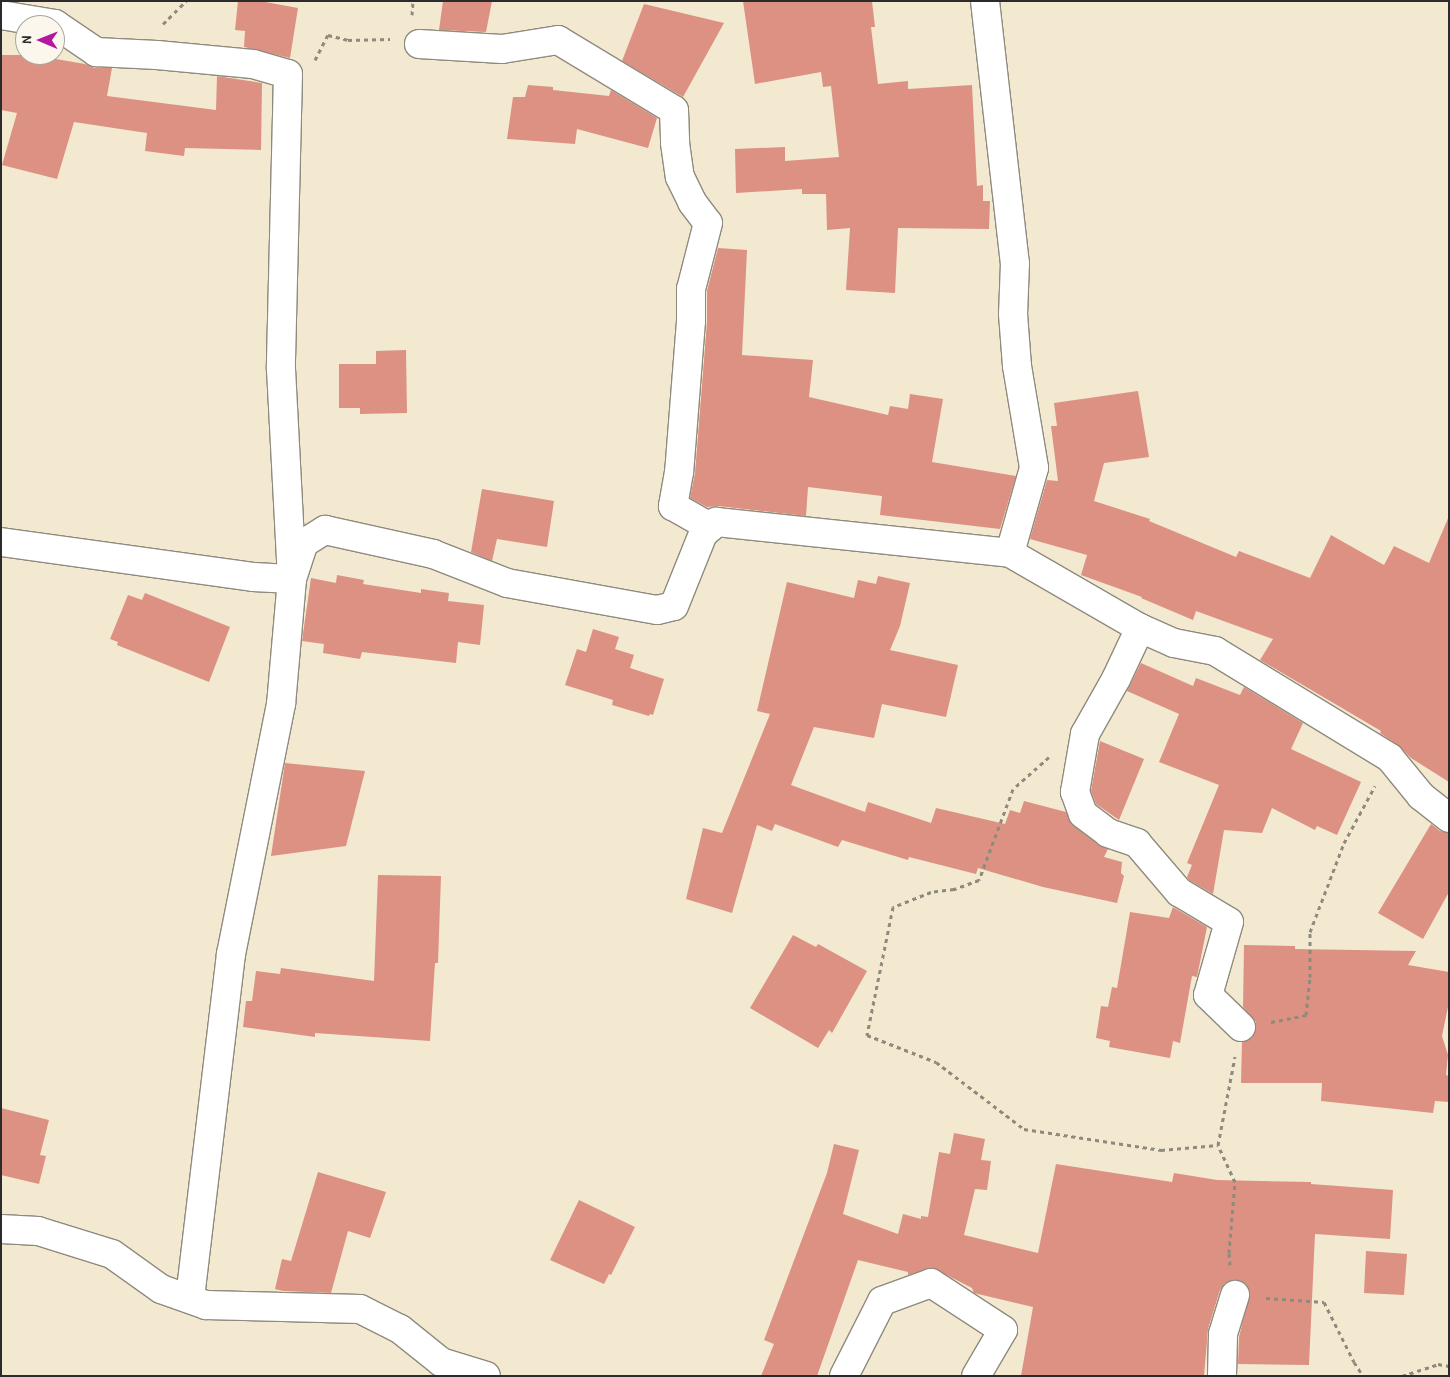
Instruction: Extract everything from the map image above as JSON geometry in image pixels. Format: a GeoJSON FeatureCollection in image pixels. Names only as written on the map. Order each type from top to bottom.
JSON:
{"type":"FeatureCollection","features":[{"type":"Feature","properties":{"kind":"street"},"geometry":{"type":"LineString","coordinates":[[985,1],[1014,263],[1013,314],[1016,366],[1034,468],[1010,553]]}},
{"type":"Feature","properties":{"kind":"street"},"geometry":{"type":"LineString","coordinates":[[1,15],[55,24],[96,52],[157,55],[253,64],[288,74],[281,368],[292,579],[281,704],[231,954],[190,1299]]}},
{"type":"Feature","properties":{"kind":"street"},"geometry":{"type":"LineString","coordinates":[[419,44],[502,49],[558,40],[674,110],[675,143],[680,177],[692,202],[708,224],[691,289],[691,320],[679,472],[673,506],[710,528]]}},
{"type":"Feature","properties":{"kind":"street"},"geometry":{"type":"LineString","coordinates":[[292,579],[304,542],[325,530],[433,554],[507,583],[657,610],[674,606],[703,534],[716,522],[1010,553],[1140,628],[1174,643],[1215,651],[1390,758],[1421,796],[1449,818]]}},
{"type":"Feature","properties":{"kind":"street"},"geometry":{"type":"LineString","coordinates":[[1,542],[253,577],[292,579]]}},
{"type":"Feature","properties":{"kind":"street"},"geometry":{"type":"LineString","coordinates":[[1140,628],[1116,680],[1085,734],[1074,792],[1083,814],[1108,833],[1137,843],[1179,892],[1230,922],[1208,995],[1241,1027]]}},
{"type":"Feature","properties":{"kind":"street"},"geometry":{"type":"LineString","coordinates":[[1,1229],[38,1231],[112,1254],[161,1289],[206,1305],[360,1309],[400,1328],[442,1362],[486,1376]]}},
{"type":"Feature","properties":{"kind":"street"},"geometry":{"type":"LineString","coordinates":[[844,1376],[882,1301],[931,1283],[1003,1330],[976,1376]]}},
{"type":"Feature","properties":{"kind":"street"},"geometry":{"type":"LineString","coordinates":[[1222,1376],[1223,1334],[1235,1295]]}},
{"type":"Feature","properties":{"kind":"path"},"geometry":{"type":"LineString","coordinates":[[288,74],[314,61],[328,35],[348,40],[385,38],[419,44],[412,13],[413,1]]}},
{"type":"Feature","properties":{"kind":"path"},"geometry":{"type":"LineString","coordinates":[[1085,734],[1056,751],[1013,789],[980,880],[954,889],[931,892],[892,906],[867,1035],[936,1062],[1024,1129],[1161,1150],[1218,1145]]}},
{"type":"Feature","properties":{"kind":"path"},"geometry":{"type":"LineString","coordinates":[[1363,1376],[1324,1302],[1235,1295],[1229,1253],[1235,1182],[1218,1145],[1241,1027],[1306,1016],[1310,977],[1310,932],[1344,842],[1390,758]]}},
{"type":"Feature","properties":{"kind":"path"},"geometry":{"type":"LineString","coordinates":[[1402,1376],[1438,1364],[1449,1366]]}},
{"type":"Feature","properties":{"kind":"building"},"geometry":{"type":"Polygon","coordinates":[[[238,1],[260,1],[298,8],[290,58],[244,47],[245,31],[235,30],[238,1]]]}},
{"type":"Feature","properties":{"kind":"building"},"geometry":{"type":"Polygon","coordinates":[[[443,1],[492,1],[486,32],[439,30],[443,1]]]}},
{"type":"Feature","properties":{"kind":"building"},"geometry":{"type":"Polygon","coordinates":[[[743,1],[872,1],[875,27],[871,27],[878,84],[908,81],[908,89],[972,85],[977,186],[983,185],[983,201],[990,201],[989,229],[898,228],[895,293],[846,290],[850,228],[827,230],[826,194],[802,194],[802,189],[736,193],[735,149],[785,147],[785,161],[839,157],[831,86],[823,87],[821,72],[755,84],[743,1]]]}},
{"type":"Feature","properties":{"kind":"building"},"geometry":{"type":"Polygon","coordinates":[[[644,4],[724,23],[683,97],[622,61],[644,4]]]}},
{"type":"Feature","properties":{"kind":"building"},"geometry":{"type":"Polygon","coordinates":[[[1,55],[15,55],[15,65],[65,65],[65,61],[95,68],[112,68],[107,96],[216,110],[217,76],[262,83],[261,150],[185,148],[184,156],[145,151],[147,133],[74,122],[57,179],[2,165],[17,113],[1,110],[1,55]]]}},
{"type":"Feature","properties":{"kind":"building"},"geometry":{"type":"Polygon","coordinates":[[[528,85],[553,87],[553,90],[609,96],[611,90],[657,118],[648,148],[577,129],[575,144],[507,139],[513,97],[525,97],[528,85]]]}},
{"type":"Feature","properties":{"kind":"building"},"geometry":{"type":"Polygon","coordinates":[[[718,248],[747,250],[742,355],[813,360],[809,397],[888,415],[890,406],[908,409],[910,394],[943,399],[932,462],[1016,476],[1000,529],[880,515],[882,496],[808,487],[806,516],[718,506],[707,507],[690,498],[695,473],[707,322],[707,291],[718,248]]]}},
{"type":"Feature","properties":{"kind":"building"},"geometry":{"type":"Polygon","coordinates":[[[406,350],[407,413],[360,414],[360,408],[339,408],[339,364],[376,364],[376,351],[406,350]]]}},
{"type":"Feature","properties":{"kind":"building"},"geometry":{"type":"Polygon","coordinates":[[[1138,391],[1149,457],[1104,463],[1094,501],[1150,519],[1149,521],[1236,557],[1239,551],[1310,578],[1331,535],[1384,565],[1394,546],[1429,563],[1449,516],[1449,782],[1411,758],[1398,745],[1380,733],[1381,731],[1260,660],[1273,639],[1196,611],[1193,620],[1142,597],[1081,575],[1087,555],[1030,539],[1047,480],[1058,481],[1051,426],[1057,426],[1054,403],[1138,391]]]}},
{"type":"Feature","properties":{"kind":"building"},"geometry":{"type":"Polygon","coordinates":[[[482,489],[554,501],[547,547],[497,539],[492,561],[471,552],[482,489]]]}},
{"type":"Feature","properties":{"kind":"building"},"geometry":{"type":"Polygon","coordinates":[[[337,575],[364,580],[363,584],[421,593],[421,589],[449,593],[448,601],[484,605],[480,645],[458,642],[456,663],[362,652],[360,659],[323,653],[324,644],[302,641],[311,578],[336,583],[337,575]]]}},
{"type":"Feature","properties":{"kind":"building"},"geometry":{"type":"Polygon","coordinates":[[[878,576],[910,583],[900,626],[890,650],[958,665],[946,717],[882,704],[874,738],[814,727],[791,785],[865,812],[868,802],[931,823],[936,808],[1005,824],[1010,810],[1020,813],[1024,801],[1066,812],[1074,826],[1099,845],[1108,849],[1104,857],[1122,862],[1121,873],[1124,876],[1117,903],[1043,887],[978,868],[976,874],[909,857],[908,860],[842,840],[838,847],[775,824],[772,831],[757,825],[732,913],[686,899],[703,828],[722,833],[770,714],[757,711],[787,582],[854,598],[858,580],[876,584],[878,576]]]}},
{"type":"Feature","properties":{"kind":"building"},"geometry":{"type":"Polygon","coordinates":[[[145,593],[230,627],[209,682],[117,645],[118,642],[110,639],[128,595],[142,600],[145,593]]]}},
{"type":"Feature","properties":{"kind":"building"},"geometry":{"type":"Polygon","coordinates":[[[593,629],[619,637],[615,649],[634,655],[630,668],[664,679],[653,715],[650,714],[649,716],[612,705],[613,700],[565,685],[577,649],[586,652],[593,629]]]}},
{"type":"Feature","properties":{"kind":"building"},"geometry":{"type":"Polygon","coordinates":[[[1141,663],[1193,686],[1196,678],[1240,695],[1244,687],[1303,723],[1291,749],[1361,782],[1337,835],[1317,826],[1315,830],[1272,808],[1262,833],[1224,830],[1213,894],[1189,880],[1187,877],[1192,865],[1187,863],[1219,785],[1159,762],[1179,714],[1127,691],[1141,663]]]}},
{"type":"Feature","properties":{"kind":"building"},"geometry":{"type":"Polygon","coordinates":[[[1100,741],[1144,759],[1119,820],[1096,804],[1091,791],[1100,741]]]}},
{"type":"Feature","properties":{"kind":"building"},"geometry":{"type":"Polygon","coordinates":[[[285,763],[365,771],[346,846],[271,856],[285,763]]]}},
{"type":"Feature","properties":{"kind":"building"},"geometry":{"type":"Polygon","coordinates":[[[1431,824],[1440,831],[1449,833],[1449,892],[1423,939],[1378,913],[1431,824]]]}},
{"type":"Feature","properties":{"kind":"building"},"geometry":{"type":"Polygon","coordinates":[[[378,875],[441,876],[438,963],[435,963],[430,1041],[315,1033],[315,1037],[243,1027],[246,1001],[252,1001],[256,971],[280,974],[281,968],[374,981],[378,875]]]}},
{"type":"Feature","properties":{"kind":"building"},"geometry":{"type":"Polygon","coordinates":[[[1173,907],[1207,927],[1197,977],[1192,976],[1180,1043],[1173,1041],[1170,1058],[1109,1047],[1110,1041],[1096,1038],[1101,1006],[1108,1007],[1112,987],[1117,988],[1130,912],[1169,918],[1173,907]]]}},
{"type":"Feature","properties":{"kind":"building"},"geometry":{"type":"Polygon","coordinates":[[[793,935],[816,947],[818,944],[867,971],[832,1033],[829,1030],[818,1048],[750,1008],[793,935]]]}},
{"type":"Feature","properties":{"kind":"building"},"geometry":{"type":"Polygon","coordinates":[[[1244,945],[1295,946],[1295,949],[1416,951],[1408,965],[1449,972],[1449,1002],[1442,1036],[1448,1055],[1446,1075],[1449,1076],[1449,1102],[1435,1101],[1433,1113],[1321,1101],[1322,1083],[1241,1083],[1242,1042],[1252,1038],[1256,1030],[1256,1022],[1243,1007],[1244,945]]]}},
{"type":"Feature","properties":{"kind":"building"},"geometry":{"type":"Polygon","coordinates":[[[1,1108],[49,1120],[40,1155],[46,1156],[39,1184],[1,1175],[1,1108]]]}},
{"type":"Feature","properties":{"kind":"building"},"geometry":{"type":"Polygon","coordinates":[[[954,1133],[985,1139],[981,1160],[991,1161],[987,1190],[975,1189],[964,1235],[1038,1253],[1056,1164],[1172,1182],[1174,1173],[1217,1180],[1311,1182],[1311,1184],[1393,1190],[1390,1239],[1315,1234],[1309,1365],[1238,1364],[1239,1337],[1250,1292],[1246,1284],[1239,1280],[1232,1280],[1225,1283],[1220,1290],[1208,1329],[1204,1376],[1021,1376],[1033,1307],[974,1293],[972,1288],[933,1268],[908,1275],[908,1272],[858,1260],[817,1376],[761,1376],[774,1344],[764,1340],[827,1173],[834,1144],[859,1150],[843,1214],[898,1234],[903,1214],[921,1219],[921,1216],[928,1217],[939,1152],[950,1154],[954,1133]]]}},
{"type":"Feature","properties":{"kind":"building"},"geometry":{"type":"Polygon","coordinates":[[[318,1172],[386,1192],[370,1238],[348,1231],[331,1293],[275,1289],[282,1259],[291,1261],[318,1172]]]}},
{"type":"Feature","properties":{"kind":"building"},"geometry":{"type":"Polygon","coordinates":[[[579,1200],[635,1227],[611,1275],[609,1274],[604,1284],[550,1260],[579,1200]]]}},
{"type":"Feature","properties":{"kind":"building"},"geometry":{"type":"Polygon","coordinates":[[[1366,1251],[1407,1254],[1404,1295],[1364,1293],[1366,1251]]]}}]}
